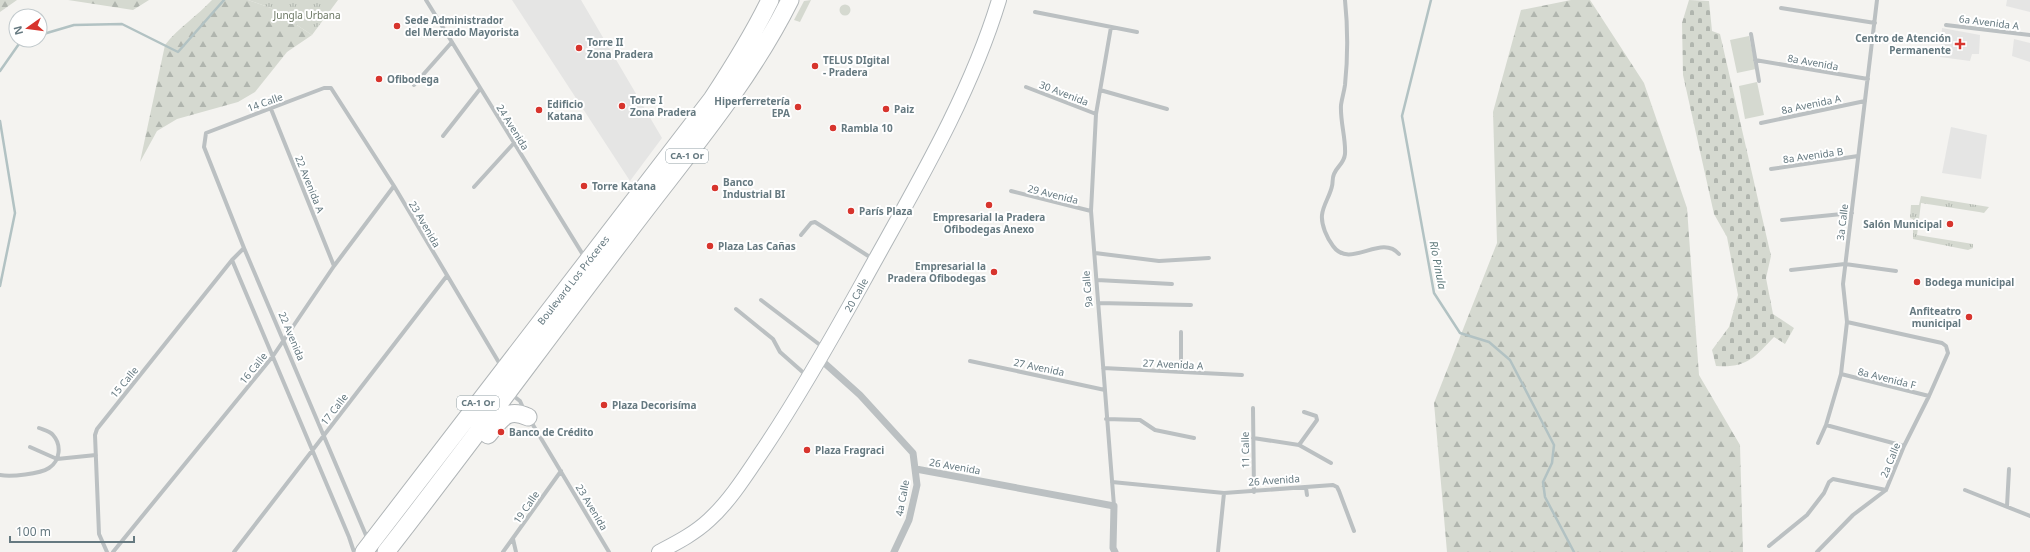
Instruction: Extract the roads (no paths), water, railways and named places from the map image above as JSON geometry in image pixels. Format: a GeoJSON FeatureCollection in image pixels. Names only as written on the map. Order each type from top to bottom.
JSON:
{"type":"FeatureCollection","features":[{"type":"Feature","properties":{"kind":"highway","name":"Boulevard Los Próceres"},"geometry":{"type":"LineString","coordinates":[[367,548],[734,68],[757,28],[770,0]]}},
{"type":"Feature","properties":{"kind":"highway","name":"Boulevard Los Próceres"},"geometry":{"type":"LineString","coordinates":[[391,549],[508,391],[736,93],[770,38],[790,0]]}},
{"type":"Feature","properties":{"kind":"highway"},"geometry":{"type":"LineString","coordinates":[[416,514],[429,508],[502,419],[513,413],[518,413],[528,417]]}},
{"type":"Feature","properties":{"kind":"main road","name":"20 Calle"},"geometry":{"type":"LineString","coordinates":[[659,552],[694,533],[710,520],[751,468],[810,377],[875,261],[960,99],[988,37],[999,0]]}},
{"type":"Feature","properties":{"kind":"street","name":"24 Avenida"},"geometry":{"type":"LineString","coordinates":[[426,0],[587,262]]}},
{"type":"Feature","properties":{"kind":"street"},"geometry":{"type":"LineString","coordinates":[[1345,0],[1349,34],[1345,87],[1341,104],[1341,125],[1345,153],[1343,162],[1334,174],[1332,188],[1322,215],[1325,232],[1334,248],[1346,253],[1359,254],[1388,246],[1395,249],[1399,254]]}},
{"type":"Feature","properties":{"kind":"street","name":"3a Calle"},"geometry":{"type":"LineString","coordinates":[[1818,443],[1826,426],[1841,374],[1847,322],[1843,284],[1877,0]]}},
{"type":"Feature","properties":{"kind":"street"},"geometry":{"type":"LineString","coordinates":[[1781,8],[1874,23]]}},
{"type":"Feature","properties":{"kind":"street"},"geometry":{"type":"LineString","coordinates":[[1035,12],[1137,32]]}},
{"type":"Feature","properties":{"kind":"street","name":"6a Avenida A"},"geometry":{"type":"LineString","coordinates":[[1946,25],[2030,36]]}},
{"type":"Feature","properties":{"kind":"street","name":"9a Calle"},"geometry":{"type":"LineString","coordinates":[[1111,27],[1096,114],[1091,211],[1106,419],[1114,506],[1114,552]]}},
{"type":"Feature","properties":{"kind":"street"},"geometry":{"type":"LineString","coordinates":[[1751,34],[1759,81]]}},
{"type":"Feature","properties":{"kind":"street"},"geometry":{"type":"LineString","coordinates":[[414,85],[452,42]]}},
{"type":"Feature","properties":{"kind":"street","name":"8a Avenida"},"geometry":{"type":"LineString","coordinates":[[1755,60],[1868,79]]}},
{"type":"Feature","properties":{"kind":"street","name":"30 Avenida"},"geometry":{"type":"LineString","coordinates":[[1026,87],[1096,114]]}},
{"type":"Feature","properties":{"kind":"street","name":"14 Calle"},"geometry":{"type":"LineString","coordinates":[[206,132],[324,88],[331,88]]}},
{"type":"Feature","properties":{"kind":"street","name":"23 Avenida"},"geometry":{"type":"LineString","coordinates":[[331,88],[394,186],[446,277],[503,370]]}},
{"type":"Feature","properties":{"kind":"street"},"geometry":{"type":"LineString","coordinates":[[443,136],[480,89]]}},
{"type":"Feature","properties":{"kind":"street"},"geometry":{"type":"LineString","coordinates":[[1100,90],[1167,109]]}},
{"type":"Feature","properties":{"kind":"street","name":"8a Avenida A"},"geometry":{"type":"LineString","coordinates":[[1761,123],[1865,101]]}},
{"type":"Feature","properties":{"kind":"street","name":"22 Avenida A"},"geometry":{"type":"LineString","coordinates":[[271,109],[334,266]]}},
{"type":"Feature","properties":{"kind":"street","name":"22 Avenida"},"geometry":{"type":"LineString","coordinates":[[206,132],[204,147],[367,548]]}},
{"type":"Feature","properties":{"kind":"street"},"geometry":{"type":"LineString","coordinates":[[474,188],[514,143]]}},
{"type":"Feature","properties":{"kind":"street","name":"8a Avenida B"},"geometry":{"type":"LineString","coordinates":[[1771,169],[1858,156]]}},
{"type":"Feature","properties":{"kind":"street","name":"16 Calle"},"geometry":{"type":"LineString","coordinates":[[113,552],[284,342],[334,266],[394,186]]}},
{"type":"Feature","properties":{"kind":"street","name":"29 Avenida"},"geometry":{"type":"LineString","coordinates":[[1011,191],[1091,211]]}},
{"type":"Feature","properties":{"kind":"street"},"geometry":{"type":"LineString","coordinates":[[1782,220],[1852,213]]}},
{"type":"Feature","properties":{"kind":"street"},"geometry":{"type":"LineString","coordinates":[[801,235],[810,223],[815,222],[875,261]]}},
{"type":"Feature","properties":{"kind":"street","name":"15 Calle"},"geometry":{"type":"LineString","coordinates":[[107,552],[99,534],[95,435],[99,424],[158,354],[232,260],[244,248]]}},
{"type":"Feature","properties":{"kind":"street"},"geometry":{"type":"LineString","coordinates":[[1095,254],[1159,260],[1209,258]]}},
{"type":"Feature","properties":{"kind":"street"},"geometry":{"type":"LineString","coordinates":[[232,260],[312,451],[350,537],[354,552]]}},
{"type":"Feature","properties":{"kind":"street"},"geometry":{"type":"LineString","coordinates":[[1792,270],[1845,264],[1896,271]]}},
{"type":"Feature","properties":{"kind":"street","name":"17 Calle"},"geometry":{"type":"LineString","coordinates":[[234,552],[446,277]]}},
{"type":"Feature","properties":{"kind":"street"},"geometry":{"type":"LineString","coordinates":[[1096,280],[1172,284]]}},
{"type":"Feature","properties":{"kind":"street"},"geometry":{"type":"LineString","coordinates":[[761,300],[823,354]]}},
{"type":"Feature","properties":{"kind":"street"},"geometry":{"type":"LineString","coordinates":[[1098,303],[1191,305]]}},
{"type":"Feature","properties":{"kind":"street"},"geometry":{"type":"LineString","coordinates":[[736,309],[773,339],[780,352],[810,377]]}},
{"type":"Feature","properties":{"kind":"street","name":"2a Calle"},"geometry":{"type":"LineString","coordinates":[[1817,552],[1852,514],[1886,490],[1904,446],[1948,356],[1948,351],[1942,343],[1847,322]]}},
{"type":"Feature","properties":{"kind":"street"},"geometry":{"type":"LineString","coordinates":[[1181,372],[1182,332]]}},
{"type":"Feature","properties":{"kind":"street","name":"26 Avenida"},"geometry":{"type":"LineString","coordinates":[[823,354],[860,396],[910,447],[913,453],[916,470],[1114,506]]}},
{"type":"Feature","properties":{"kind":"street","name":"27 Avenida"},"geometry":{"type":"LineString","coordinates":[[970,361],[1105,390]]}},
{"type":"Feature","properties":{"kind":"street","name":"27 Avenida A"},"geometry":{"type":"LineString","coordinates":[[1103,368],[1242,375]]}},
{"type":"Feature","properties":{"kind":"street","name":"8a Avenida F"},"geometry":{"type":"LineString","coordinates":[[1841,374],[1929,396]]}},
{"type":"Feature","properties":{"kind":"street","name":"23 Avenida"},"geometry":{"type":"LineString","coordinates":[[508,391],[520,401],[528,417],[609,552]]}},
{"type":"Feature","properties":{"kind":"street","name":"11 Calle"},"geometry":{"type":"LineString","coordinates":[[1253,408],[1254,492]]}},
{"type":"Feature","properties":{"kind":"street"},"geometry":{"type":"LineString","coordinates":[[1299,445],[1317,420],[1316,416],[1304,412]]}},
{"type":"Feature","properties":{"kind":"street"},"geometry":{"type":"LineString","coordinates":[[1106,419],[1140,420],[1155,430],[1194,438]]}},
{"type":"Feature","properties":{"kind":"street"},"geometry":{"type":"LineString","coordinates":[[1826,426],[1904,446]]}},
{"type":"Feature","properties":{"kind":"street"},"geometry":{"type":"LineString","coordinates":[[0,475],[36,473],[49,468],[57,459],[58,444],[53,435],[39,428]]}},
{"type":"Feature","properties":{"kind":"street"},"geometry":{"type":"LineString","coordinates":[[1253,438],[1299,445],[1331,463]]}},
{"type":"Feature","properties":{"kind":"street"},"geometry":{"type":"LineString","coordinates":[[30,447],[57,459],[96,455]]}},
{"type":"Feature","properties":{"kind":"street"},"geometry":{"type":"LineString","coordinates":[[2007,506],[2009,469]]}},
{"type":"Feature","properties":{"kind":"street","name":"4a Calle"},"geometry":{"type":"LineString","coordinates":[[894,552],[909,520],[917,485],[916,470]]}},
{"type":"Feature","properties":{"kind":"street","name":"19 Calle"},"geometry":{"type":"LineString","coordinates":[[503,552],[561,471]]}},
{"type":"Feature","properties":{"kind":"street"},"geometry":{"type":"LineString","coordinates":[[1769,546],[1807,515],[1824,493],[1828,482],[1833,479],[1886,490]]}},
{"type":"Feature","properties":{"kind":"street","name":"26 Avenida"},"geometry":{"type":"LineString","coordinates":[[1112,482],[1224,493],[1333,486],[1337,487],[1339,491],[1354,531]]}},
{"type":"Feature","properties":{"kind":"street"},"geometry":{"type":"LineString","coordinates":[[1306,488],[1308,495]]}},
{"type":"Feature","properties":{"kind":"street"},"geometry":{"type":"LineString","coordinates":[[1965,490],[2030,516]]}},
{"type":"Feature","properties":{"kind":"street"},"geometry":{"type":"LineString","coordinates":[[1218,552],[1224,493]]}},
{"type":"Feature","properties":{"kind":"street"},"geometry":{"type":"LineString","coordinates":[[513,539],[516,552]]}},
{"type":"Feature","properties":{"kind":"waterway"},"geometry":{"type":"LineString","coordinates":[[48,33],[74,25],[122,24],[178,52],[224,0]]}},
{"type":"Feature","properties":{"kind":"waterway","name":"Río Pinula"},"geometry":{"type":"LineString","coordinates":[[1431,0],[1402,116],[1434,293],[1460,333],[1489,342],[1510,360],[1554,445],[1552,463],[1543,482],[1545,497],[1574,552]]}},
{"type":"Feature","properties":{"kind":"waterway"},"geometry":{"type":"LineString","coordinates":[[0,71],[16,48]]}},
{"type":"Feature","properties":{"kind":"waterway"},"geometry":{"type":"LineString","coordinates":[[0,121],[15,213],[0,286]]}},
{"type":"Feature","properties":{"kind":"place","name":"Sede Administrador del Mercado Mayorista"},"geometry":{"type":"Point","coordinates":[397,26]}},
{"type":"Feature","properties":{"kind":"place","name":"Centro de Atención Permanente"},"geometry":{"type":"Point","coordinates":[1960,44]}},
{"type":"Feature","properties":{"kind":"place","name":"Torre II Zona Pradera"},"geometry":{"type":"Point","coordinates":[579,48]}},
{"type":"Feature","properties":{"kind":"place","name":"TELUS DIgital - Pradera"},"geometry":{"type":"Point","coordinates":[815,66]}},
{"type":"Feature","properties":{"kind":"place","name":"Ofibodega"},"geometry":{"type":"Point","coordinates":[379,79]}},
{"type":"Feature","properties":{"kind":"place","name":"Torre I Zona Pradera"},"geometry":{"type":"Point","coordinates":[622,106]}},
{"type":"Feature","properties":{"kind":"place","name":"Hiperferretería EPA"},"geometry":{"type":"Point","coordinates":[798,107]}},
{"type":"Feature","properties":{"kind":"place","name":"Paiz"},"geometry":{"type":"Point","coordinates":[886,109]}},
{"type":"Feature","properties":{"kind":"place","name":"Edificio Katana"},"geometry":{"type":"Point","coordinates":[539,110]}},
{"type":"Feature","properties":{"kind":"place","name":"Rambla 10"},"geometry":{"type":"Point","coordinates":[833,128]}},
{"type":"Feature","properties":{"kind":"place","name":"Torre Katana"},"geometry":{"type":"Point","coordinates":[584,186]}},
{"type":"Feature","properties":{"kind":"place","name":"Banco Industrial BI"},"geometry":{"type":"Point","coordinates":[715,188]}},
{"type":"Feature","properties":{"kind":"place","name":"Empresarial la Pradera Ofibodegas Anexo"},"geometry":{"type":"Point","coordinates":[989,205]}},
{"type":"Feature","properties":{"kind":"place","name":"París Plaza"},"geometry":{"type":"Point","coordinates":[851,211]}},
{"type":"Feature","properties":{"kind":"place","name":"Salón Municipal"},"geometry":{"type":"Point","coordinates":[1950,224]}},
{"type":"Feature","properties":{"kind":"place","name":"Plaza Las Cañas"},"geometry":{"type":"Point","coordinates":[710,246]}},
{"type":"Feature","properties":{"kind":"place","name":"Empresarial la Pradera Ofibodegas"},"geometry":{"type":"Point","coordinates":[994,272]}},
{"type":"Feature","properties":{"kind":"place","name":"Bodega municipal"},"geometry":{"type":"Point","coordinates":[1917,282]}},
{"type":"Feature","properties":{"kind":"place","name":"Anfiteatro municipal"},"geometry":{"type":"Point","coordinates":[1969,317]}},
{"type":"Feature","properties":{"kind":"place","name":"Plaza Decorisíma"},"geometry":{"type":"Point","coordinates":[604,405]}},
{"type":"Feature","properties":{"kind":"place","name":"Banco de Crédito"},"geometry":{"type":"Point","coordinates":[501,432]}},
{"type":"Feature","properties":{"kind":"place","name":"Plaza Fragraci"},"geometry":{"type":"Point","coordinates":[807,450]}},
{"type":"Feature","properties":{"kind":"park label","name":"Jungla Urbana"},"geometry":{"type":"Point","coordinates":[307,15]}}]}
